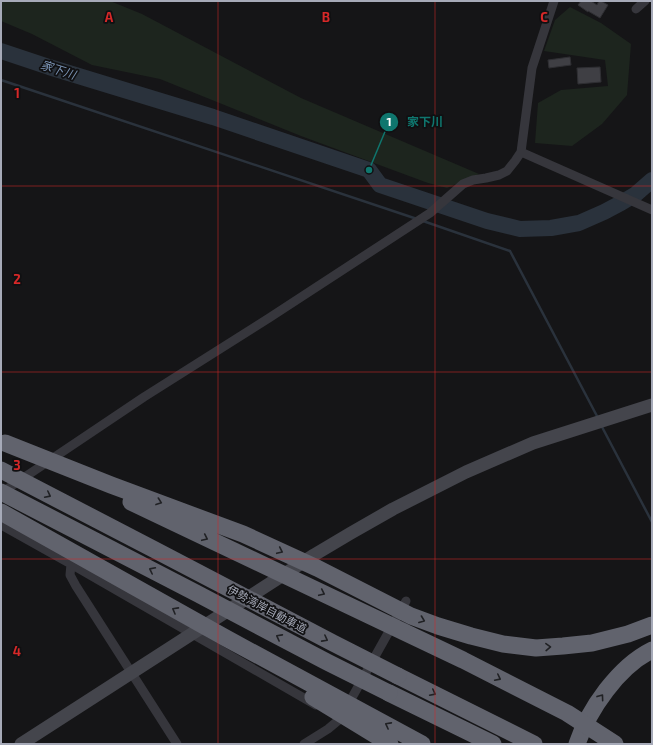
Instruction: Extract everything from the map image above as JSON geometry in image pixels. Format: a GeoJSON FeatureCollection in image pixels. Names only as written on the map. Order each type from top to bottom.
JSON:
{"type":"FeatureCollection","features":[{"type":"Feature","properties":{"kind":"highway"},"geometry":{"type":"LineString","coordinates":[[3,442],[243,534],[317,568],[411,616],[471,636],[503,644],[536,648],[592,643],[628,634],[652,625]]}},
{"type":"Feature","properties":{"kind":"highway"},"geometry":{"type":"LineString","coordinates":[[3,442],[463,660],[567,713],[615,744]]}},
{"type":"Feature","properties":{"kind":"highway","name":"伊勢湾岸自動車道"},"geometry":{"type":"LineString","coordinates":[[1,470],[333,643],[534,744]]}},
{"type":"Feature","properties":{"kind":"highway","name":"伊勢湾岸自動車道"},"geometry":{"type":"LineString","coordinates":[[1,492],[327,662],[492,744]]}},
{"type":"Feature","properties":{"kind":"highway"},"geometry":{"type":"LineString","coordinates":[[1,512],[224,637],[422,744]]}},
{"type":"Feature","properties":{"kind":"highway"},"geometry":{"type":"LineString","coordinates":[[224,637],[266,667],[390,744]]}},
{"type":"Feature","properties":{"kind":"highway"},"geometry":{"type":"LineString","coordinates":[[577,744],[587,719],[602,696],[631,664],[648,652]]}},
{"type":"Feature","properties":{"kind":"street"},"geometry":{"type":"LineString","coordinates":[[1,492],[137,402],[430,213],[463,184],[472,180],[500,175],[507,171],[521,152],[532,68],[554,1]]}},
{"type":"Feature","properties":{"kind":"street"},"geometry":{"type":"LineString","coordinates":[[636,9],[645,1]]}},
{"type":"Feature","properties":{"kind":"street"},"geometry":{"type":"LineString","coordinates":[[521,152],[648,208]]}},
{"type":"Feature","properties":{"kind":"street"},"geometry":{"type":"LineString","coordinates":[[21,744],[351,532],[393,509],[466,472],[533,443],[652,405]]}},
{"type":"Feature","properties":{"kind":"street"},"geometry":{"type":"LineString","coordinates":[[1,525],[340,719],[377,744]]}},
{"type":"Feature","properties":{"kind":"street"},"geometry":{"type":"LineString","coordinates":[[71,564],[70,575],[76,586],[177,744]]}},
{"type":"Feature","properties":{"kind":"street"},"geometry":{"type":"LineString","coordinates":[[304,744],[328,729],[340,719],[406,601]]}},
{"type":"Feature","properties":{"kind":"shaded area"},"geometry":{"type":"Polygon","coordinates":[[[1,1],[110,1],[142,14],[301,98],[479,174],[447,188],[428,183],[301,136],[160,79],[92,65],[32,34],[1,21],[1,1]]]}},
{"type":"Feature","properties":{"kind":"shaded area"},"geometry":{"type":"Polygon","coordinates":[[[570,7],[601,23],[631,44],[627,95],[602,124],[572,146],[535,143],[538,103],[561,90],[608,86],[605,60],[544,51],[555,20],[570,7]]]}},
{"type":"Feature","properties":{"kind":"building"},"geometry":{"type":"Polygon","coordinates":[[[581,1],[591,1],[597,5],[599,1],[601,1],[608,5],[600,18],[578,5],[581,1]]]}},
{"type":"Feature","properties":{"kind":"building"},"geometry":{"type":"Polygon","coordinates":[[[570,57],[571,65],[549,68],[548,60],[570,57]]]}},
{"type":"Feature","properties":{"kind":"building"},"geometry":{"type":"Polygon","coordinates":[[[600,67],[601,82],[578,84],[577,68],[600,67]]]}},
{"type":"Feature","properties":{"kind":"waterway","name":"家下川"},"geometry":{"type":"LineString","coordinates":[[1,51],[213,117],[369,170],[380,185],[487,221],[520,229],[551,228],[579,223],[621,203],[636,194],[652,180]]}},
{"type":"Feature","properties":{"kind":"waterway"},"geometry":{"type":"LineString","coordinates":[[1,80],[417,219]]}},
{"type":"Feature","properties":{"kind":"waterway"},"geometry":{"type":"LineString","coordinates":[[423,221],[510,251],[598,418]]}},
{"type":"Feature","properties":{"kind":"waterway"},"geometry":{"type":"LineString","coordinates":[[601,425],[652,522]]}},
{"type":"Feature","properties":{"kind":"place","name":"家下川"},"geometry":{"type":"Point","coordinates":[369,170]}}]}
